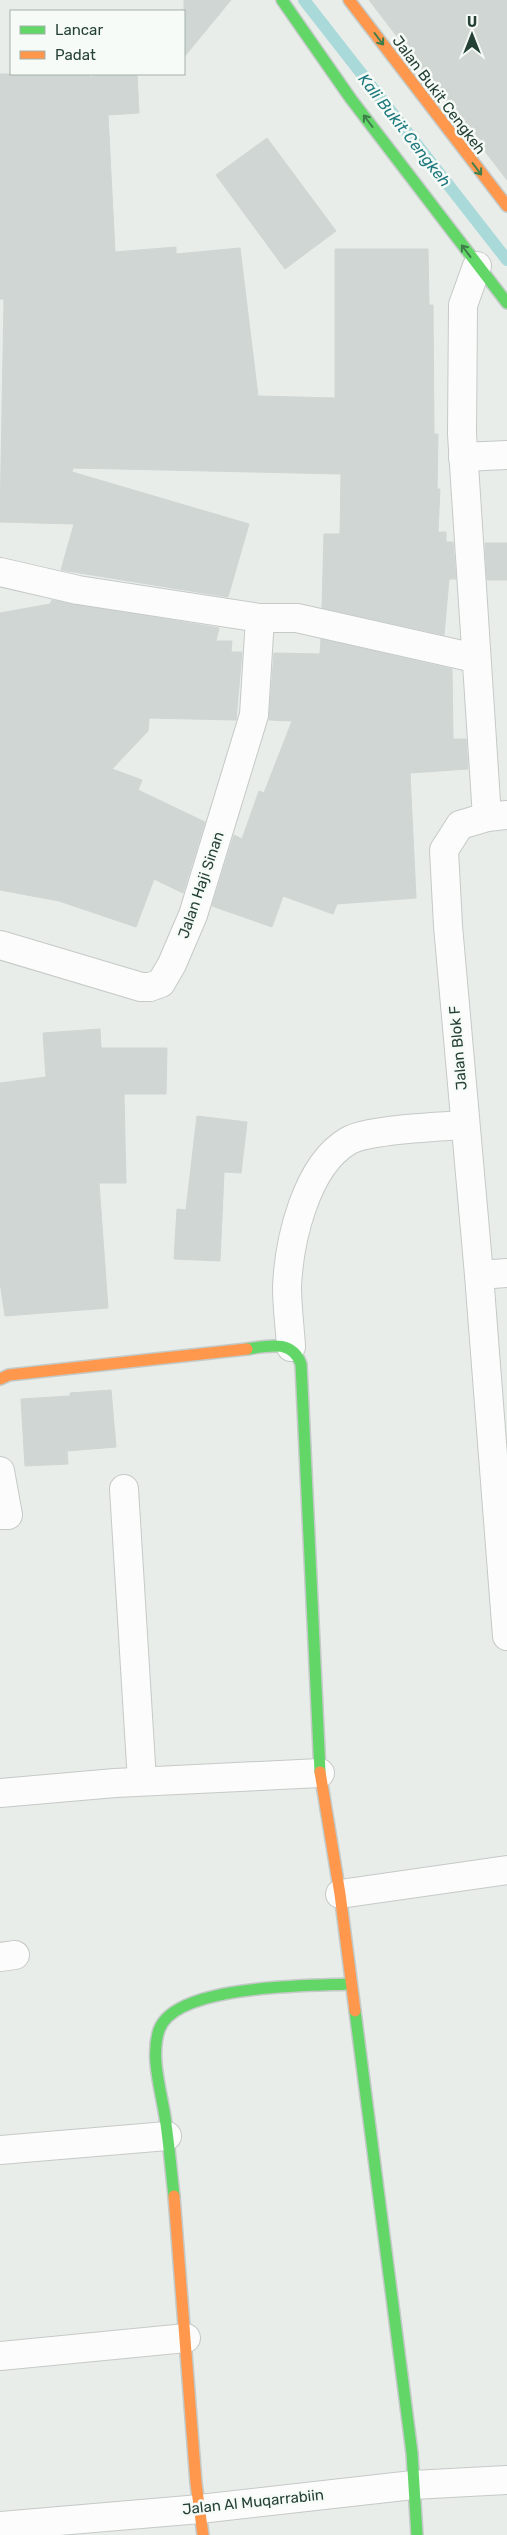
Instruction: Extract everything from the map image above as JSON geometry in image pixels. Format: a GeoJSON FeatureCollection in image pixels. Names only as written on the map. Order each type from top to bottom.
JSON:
{"type":"FeatureCollection","features":[{"type":"Feature","properties":{"kind":"street"},"geometry":{"type":"LineString","coordinates":[[282,0],[350,99],[507,303]]}},
{"type":"Feature","properties":{"kind":"street","name":"Jalan Bukit Cengkeh"},"geometry":{"type":"LineString","coordinates":[[349,0],[507,206]]}},
{"type":"Feature","properties":{"kind":"street"},"geometry":{"type":"LineString","coordinates":[[478,266],[464,304],[464,457],[476,658],[497,816]]}},
{"type":"Feature","properties":{"kind":"street"},"geometry":{"type":"LineString","coordinates":[[464,457],[507,454]]}},
{"type":"Feature","properties":{"kind":"street"},"geometry":{"type":"LineString","coordinates":[[0,572],[78,590],[260,618],[297,618],[476,658]]}},
{"type":"Feature","properties":{"kind":"street","name":"Jalan Haji Sinan"},"geometry":{"type":"LineString","coordinates":[[0,945],[140,987],[150,987],[161,983],[172,964],[193,915],[254,715],[260,618]]}},
{"type":"Feature","properties":{"kind":"street","name":"Jalan Blok F"},"geometry":{"type":"LineString","coordinates":[[497,816],[460,825],[444,850],[507,1636]]}},
{"type":"Feature","properties":{"kind":"street"},"geometry":{"type":"LineString","coordinates":[[291,1347],[287,1288],[291,1250],[308,1189],[333,1152],[349,1140],[366,1134],[465,1125]]}},
{"type":"Feature","properties":{"kind":"street"},"geometry":{"type":"LineString","coordinates":[[479,1275],[507,1272]]}},
{"type":"Feature","properties":{"kind":"street"},"geometry":{"type":"LineString","coordinates":[[0,1379],[9,1375],[281,1345],[291,1347],[297,1353],[301,1364],[320,1773],[340,1894],[350,1984],[412,2453],[416,2535]]}},
{"type":"Feature","properties":{"kind":"street"},"geometry":{"type":"LineString","coordinates":[[0,1471],[8,1515],[0,1515]]}},
{"type":"Feature","properties":{"kind":"street"},"geometry":{"type":"LineString","coordinates":[[124,1489],[142,1781]]}},
{"type":"Feature","properties":{"kind":"street"},"geometry":{"type":"LineString","coordinates":[[0,1793],[142,1781],[320,1773]]}},
{"type":"Feature","properties":{"kind":"street"},"geometry":{"type":"LineString","coordinates":[[340,1894],[507,1870]]}},
{"type":"Feature","properties":{"kind":"street"},"geometry":{"type":"LineString","coordinates":[[203,2535],[167,2136],[155,2041],[162,2022],[182,2006],[228,1992],[350,1984]]}},
{"type":"Feature","properties":{"kind":"street"},"geometry":{"type":"LineString","coordinates":[[0,2150],[167,2136]]}},
{"type":"Feature","properties":{"kind":"street"},"geometry":{"type":"LineString","coordinates":[[0,2356],[186,2338]]}},
{"type":"Feature","properties":{"kind":"street","name":"Jalan Al Muqarrabiin"},"geometry":{"type":"LineString","coordinates":[[0,2526],[200,2508],[413,2485],[507,2480]]}},
{"type":"Feature","properties":{"kind":"building"},"geometry":{"type":"Polygon","coordinates":[[[184,0],[231,0],[185,56],[184,0]]]}},
{"type":"Feature","properties":{"kind":"building"},"geometry":{"type":"Polygon","coordinates":[[[369,0],[507,0],[507,180],[369,0]]]}},
{"type":"Feature","properties":{"kind":"building"},"geometry":{"type":"Polygon","coordinates":[[[0,74],[90,75],[90,78],[92,76],[137,75],[139,113],[108,115],[115,252],[176,247],[176,254],[240,248],[258,396],[335,398],[335,249],[428,249],[429,305],[433,305],[434,434],[438,434],[437,489],[440,489],[438,532],[446,532],[446,542],[453,542],[456,579],[449,579],[444,635],[322,608],[324,534],[340,534],[341,474],[73,468],[72,472],[249,524],[228,597],[61,570],[74,524],[0,522],[4,299],[0,299],[0,74]]]}},
{"type":"Feature","properties":{"kind":"building"},"geometry":{"type":"Polygon","coordinates":[[[267,138],[336,231],[285,269],[216,175],[267,138]]]}},
{"type":"Feature","properties":{"kind":"building"},"geometry":{"type":"Polygon","coordinates":[[[485,543],[507,543],[507,580],[487,580],[485,543]]]}},
{"type":"Feature","properties":{"kind":"building"},"geometry":{"type":"Polygon","coordinates":[[[52,600],[219,628],[216,641],[232,641],[231,652],[242,652],[236,720],[149,718],[148,731],[112,769],[142,780],[138,790],[205,822],[183,893],[154,879],[136,927],[59,901],[0,890],[0,613],[50,604],[52,600]]]}},
{"type":"Feature","properties":{"kind":"building"},"geometry":{"type":"Polygon","coordinates":[[[321,639],[452,669],[453,739],[466,739],[468,769],[410,773],[416,898],[337,904],[333,914],[283,896],[272,927],[212,906],[234,835],[242,839],[259,791],[264,793],[292,721],[269,720],[274,653],[320,654],[321,639]]]}},
{"type":"Feature","properties":{"kind":"building"},"geometry":{"type":"Polygon","coordinates":[[[100,1029],[101,1048],[167,1048],[166,1094],[124,1094],[126,1183],[99,1183],[108,1308],[5,1316],[0,1282],[0,1083],[46,1077],[43,1033],[100,1029]]]}},
{"type":"Feature","properties":{"kind":"building"},"geometry":{"type":"Polygon","coordinates":[[[197,1116],[247,1122],[241,1173],[224,1172],[220,1261],[174,1259],[177,1209],[186,1210],[197,1116]]]}},
{"type":"Feature","properties":{"kind":"building"},"geometry":{"type":"Polygon","coordinates":[[[111,1390],[116,1447],[67,1451],[68,1464],[25,1466],[21,1399],[70,1396],[70,1393],[111,1390]]]}},
{"type":"Feature","properties":{"kind":"waterway","name":"Kali Bukit Cengkeh"},"geometry":{"type":"LineString","coordinates":[[304,0],[507,260]]}},
{"type":"Feature","properties":{"kind":"traffic: fast"},"geometry":{"type":"LineString","coordinates":[[282,0],[351,99],[507,303]]}},
{"type":"Feature","properties":{"kind":"traffic: fast"},"geometry":{"type":"LineString","coordinates":[[247,1349],[271,1346],[285,1347],[297,1356],[301,1364],[320,1772]]}},
{"type":"Feature","properties":{"kind":"traffic: fast"},"geometry":{"type":"LineString","coordinates":[[174,2196],[156,2062],[159,2030],[170,2015],[190,2004],[245,1990],[351,1984]]}},
{"type":"Feature","properties":{"kind":"traffic: fast"},"geometry":{"type":"LineString","coordinates":[[355,2011],[412,2453],[417,2535]]}},
{"type":"Feature","properties":{"kind":"traffic: slow"},"geometry":{"type":"LineString","coordinates":[[349,0],[507,206]]}},
{"type":"Feature","properties":{"kind":"traffic: slow"},"geometry":{"type":"LineString","coordinates":[[0,1379],[9,1375],[247,1349]]}},
{"type":"Feature","properties":{"kind":"traffic: slow"},"geometry":{"type":"LineString","coordinates":[[320,1772],[340,1894],[355,2011]]}},
{"type":"Feature","properties":{"kind":"traffic: slow"},"geometry":{"type":"LineString","coordinates":[[174,2196],[196,2483],[203,2535]]}}]}
